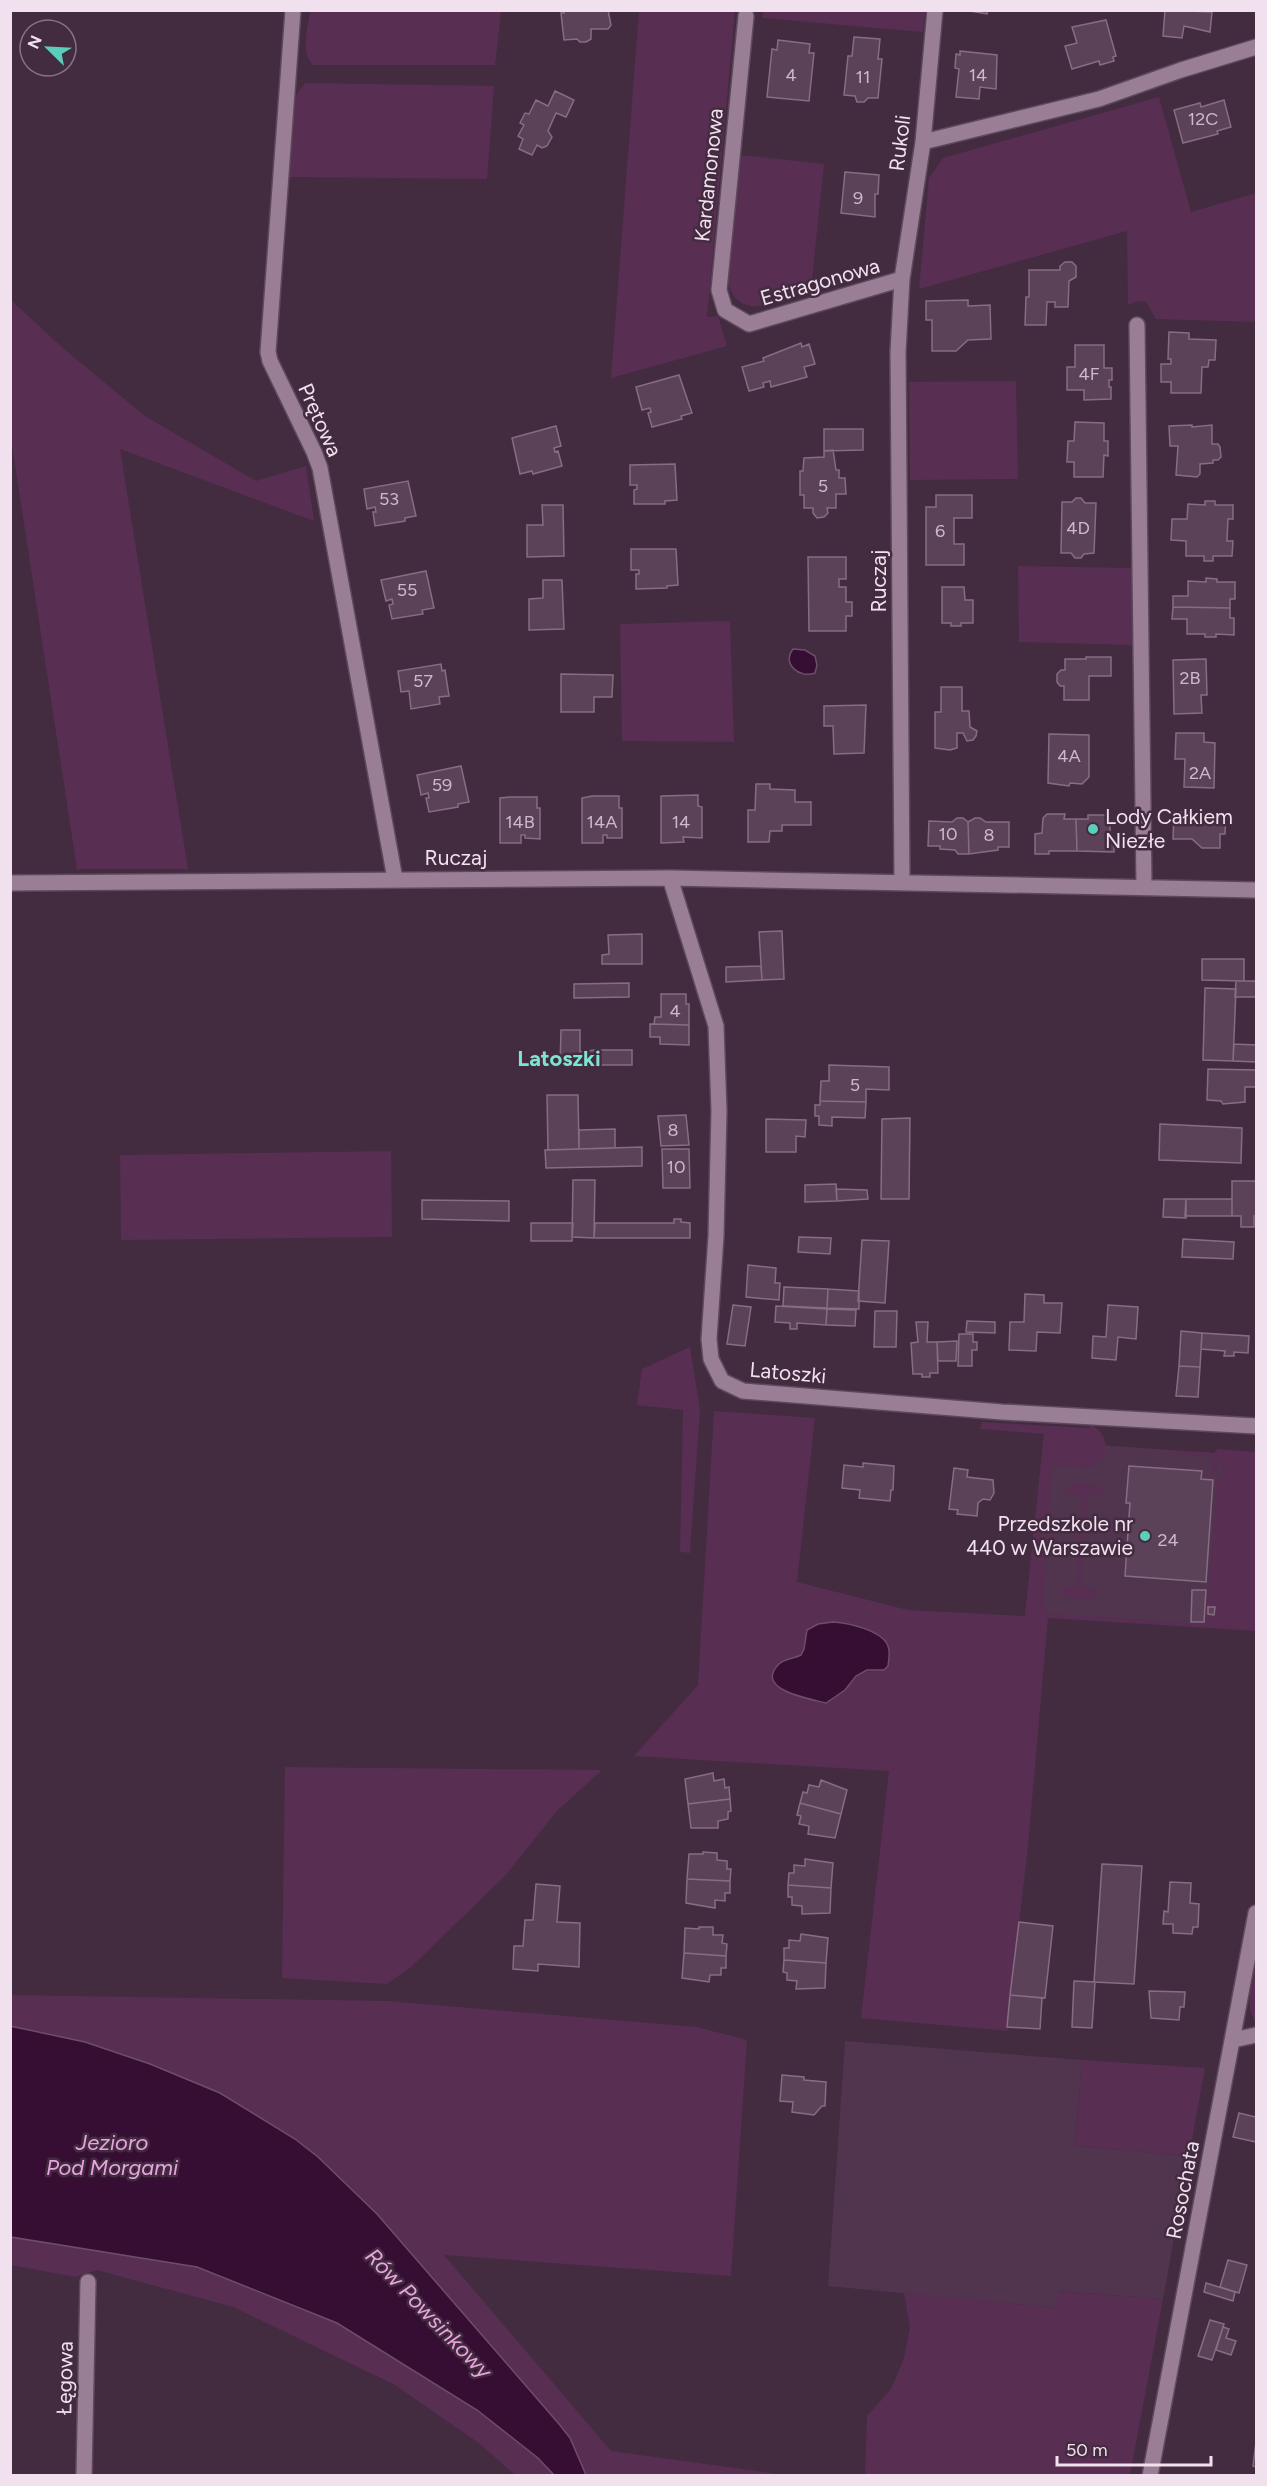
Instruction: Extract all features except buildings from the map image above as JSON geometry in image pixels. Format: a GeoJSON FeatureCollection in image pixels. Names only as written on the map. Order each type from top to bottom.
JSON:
{"type":"FeatureCollection","features":[{"type":"Feature","properties":{"kind":"street","name":"Prętowa"},"geometry":{"type":"LineString","coordinates":[[293,10],[268,352],[270,361],[320,468],[395,879]]}},
{"type":"Feature","properties":{"kind":"street","name":"Rukoli"},"geometry":{"type":"LineString","coordinates":[[902,279],[923,142],[935,10]]}},
{"type":"Feature","properties":{"kind":"street","name":"Kardamonowa"},"geometry":{"type":"LineString","coordinates":[[746,16],[719,290],[725,310],[749,324]]}},
{"type":"Feature","properties":{"kind":"street"},"geometry":{"type":"LineString","coordinates":[[923,142],[1099,99],[1181,70],[1257,47]]}},
{"type":"Feature","properties":{"kind":"street","name":"Ruczaj"},"geometry":{"type":"LineString","coordinates":[[902,279],[898,352],[902,882]]}},
{"type":"Feature","properties":{"kind":"street","name":"Estragonowa"},"geometry":{"type":"LineString","coordinates":[[749,324],[902,279]]}},
{"type":"Feature","properties":{"kind":"street"},"geometry":{"type":"LineString","coordinates":[[1137,325],[1144,886]]}},
{"type":"Feature","properties":{"kind":"street","name":"Ruczaj"},"geometry":{"type":"LineString","coordinates":[[10,883],[670,878],[1257,890]]}},
{"type":"Feature","properties":{"kind":"street","name":"Latoszki"},"geometry":{"type":"LineString","coordinates":[[670,878],[716,1026],[719,1111],[716,1236],[709,1339],[713,1368],[722,1381],[742,1391],[1002,1412],[1257,1426]]}},
{"type":"Feature","properties":{"kind":"street","name":"Rosochata"},"geometry":{"type":"LineString","coordinates":[[1150,2475],[1257,1913]]}},
{"type":"Feature","properties":{"kind":"street"},"geometry":{"type":"LineString","coordinates":[[1233,2040],[1257,2035]]}},
{"type":"Feature","properties":{"kind":"street","name":"Łęgowa"},"geometry":{"type":"LineString","coordinates":[[84,2475],[88,2282]]}},
{"type":"Feature","properties":{"kind":"shaded area"},"geometry":{"type":"Polygon","coordinates":[[[763,10],[925,11],[923,32],[762,18],[763,10]]]}},
{"type":"Feature","properties":{"kind":"shaded area"},"geometry":{"type":"Polygon","coordinates":[[[310,11],[501,11],[495,65],[313,65],[309,60],[306,47],[310,11]]]}},
{"type":"Feature","properties":{"kind":"shaded area"},"geometry":{"type":"Polygon","coordinates":[[[639,11],[735,11],[707,317],[718,316],[727,346],[611,378],[639,11]]]}},
{"type":"Feature","properties":{"kind":"shaded area"},"geometry":{"type":"Polygon","coordinates":[[[305,83],[494,86],[487,179],[289,177],[296,95],[305,83]]]}},
{"type":"Feature","properties":{"kind":"shaded area"},"geometry":{"type":"Polygon","coordinates":[[[1159,97],[1191,212],[1256,193],[1256,322],[1156,319],[1146,302],[1137,301],[1128,305],[1127,231],[919,289],[929,178],[943,158],[1159,97]]]}},
{"type":"Feature","properties":{"kind":"shaded area"},"geometry":{"type":"Polygon","coordinates":[[[741,155],[824,164],[811,289],[760,306],[739,301],[731,292],[727,276],[741,155]]]}},
{"type":"Feature","properties":{"kind":"shaded area"},"geometry":{"type":"Polygon","coordinates":[[[11,300],[64,349],[145,416],[256,481],[306,466],[314,521],[120,449],[188,869],[77,869],[11,439],[11,300]]]}},
{"type":"Feature","properties":{"kind":"shaded area"},"geometry":{"type":"Polygon","coordinates":[[[1016,381],[1018,479],[910,480],[909,382],[1016,381]]]}},
{"type":"Feature","properties":{"kind":"shaded area"},"geometry":{"type":"Polygon","coordinates":[[[1018,566],[1132,568],[1132,645],[1019,642],[1018,566]]]}},
{"type":"Feature","properties":{"kind":"shaded area"},"geometry":{"type":"Polygon","coordinates":[[[730,621],[734,742],[622,741],[620,624],[730,621]]]}},
{"type":"Feature","properties":{"kind":"shaded area"},"geometry":{"type":"Polygon","coordinates":[[[391,1151],[392,1237],[121,1240],[120,1155],[391,1151]]]}},
{"type":"Feature","properties":{"kind":"shaded area"},"geometry":{"type":"Polygon","coordinates":[[[690,1347],[700,1410],[690,1553],[680,1552],[683,1410],[637,1405],[642,1369],[690,1347]]]}},
{"type":"Feature","properties":{"kind":"shaded area"},"geometry":{"type":"Polygon","coordinates":[[[714,1411],[815,1418],[797,1582],[908,1610],[1025,1616],[1044,1434],[980,1429],[982,1422],[1089,1428],[1090,1425],[1102,1434],[1105,1440],[1101,1459],[1090,1468],[1052,1465],[1043,1613],[1204,1624],[1217,1477],[1221,1477],[1222,1463],[1218,1464],[1216,1476],[1212,1476],[1213,1457],[1172,1453],[1172,1450],[1214,1453],[1218,1449],[1256,1452],[1256,1631],[1048,1618],[1028,1846],[1007,2027],[1009,2031],[861,2018],[889,1771],[634,1756],[698,1685],[714,1411]],[[833,1622],[818,1624],[807,1630],[801,1655],[785,1660],[845,1690],[860,1675],[880,1671],[833,1622]]]}},
{"type":"Feature","properties":{"kind":"shaded area","name":"Przedszkole nr 440 w Warszawie"},"geometry":{"type":"Polygon","coordinates":[[[1044,1433],[1100,1445],[1256,1456],[1256,1630],[1025,1616],[1044,1433]]]}},
{"type":"Feature","properties":{"kind":"shaded area"},"geometry":{"type":"Polygon","coordinates":[[[1074,1483],[1096,1485],[1103,1492],[1103,1496],[1087,1495],[1081,1588],[1096,1589],[1095,1595],[1088,1600],[1067,1598],[1060,1587],[1076,1587],[1082,1495],[1067,1493],[1068,1488],[1074,1483]]]}},
{"type":"Feature","properties":{"kind":"shaded area"},"geometry":{"type":"Polygon","coordinates":[[[285,1767],[602,1770],[557,1811],[505,1876],[411,1967],[387,1984],[282,1978],[285,1767]]]}},
{"type":"Feature","properties":{"kind":"shaded area"},"geometry":{"type":"Polygon","coordinates":[[[1256,1963],[1256,2022],[1252,2016],[1249,2001],[1256,1963]]]}},
{"type":"Feature","properties":{"kind":"shaded area"},"geometry":{"type":"Polygon","coordinates":[[[10,1995],[388,2001],[697,2027],[747,2040],[731,2276],[444,2255],[611,2451],[786,2475],[515,2475],[480,2444],[395,2385],[233,2307],[97,2270],[75,2277],[11,2265],[10,1995]]]}},
{"type":"Feature","properties":{"kind":"shaded area"},"geometry":{"type":"Polygon","coordinates":[[[845,2041],[1082,2060],[1075,2146],[1189,2156],[1163,2299],[1059,2291],[1058,2308],[828,2286],[845,2041]]]}},
{"type":"Feature","properties":{"kind":"shaded area"},"geometry":{"type":"Polygon","coordinates":[[[1082,2060],[1205,2068],[1189,2156],[1075,2146],[1082,2060]]]}},
{"type":"Feature","properties":{"kind":"shaded area"},"geometry":{"type":"Polygon","coordinates":[[[1058,2291],[1163,2299],[1130,2475],[865,2475],[867,2416],[891,2389],[904,2358],[910,2327],[904,2293],[1058,2308],[1058,2291]]]}},
{"type":"Feature","properties":{"kind":"water"},"geometry":{"type":"Polygon","coordinates":[[[793,649],[805,650],[815,656],[817,665],[815,673],[804,674],[794,669],[789,660],[793,649]]]}},
{"type":"Feature","properties":{"kind":"water"},"geometry":{"type":"Polygon","coordinates":[[[833,1622],[855,1626],[885,1640],[889,1648],[888,1666],[884,1670],[867,1670],[856,1676],[845,1690],[826,1703],[798,1696],[778,1687],[773,1680],[773,1673],[781,1662],[801,1655],[807,1630],[818,1624],[833,1622]]]}},
{"type":"Feature","properties":{"kind":"water","name":"Jezioro Pod Morgami"},"geometry":{"type":"Polygon","coordinates":[[[10,2026],[85,2042],[150,2064],[220,2093],[295,2139],[318,2157],[377,2214],[559,2424],[570,2438],[586,2475],[554,2475],[538,2458],[477,2410],[337,2323],[197,2267],[11,2237],[10,2026]]]}},
{"type":"Feature","properties":{"kind":"place","name":"Lody Całkiem Niezłe"},"geometry":{"type":"Point","coordinates":[1093,829]}},
{"type":"Feature","properties":{"kind":"place","name":"Przedszkole nr 440 w Warszawie"},"geometry":{"type":"Point","coordinates":[1145,1536]}},
{"type":"Feature","properties":{"kind":"district","name":"Latoszki"},"geometry":{"type":"Point","coordinates":[559,1058]}},
{"type":"Feature","properties":{"kind":"water label","name":"Rów Powsinkowy"},"geometry":{"type":"Point","coordinates":[429,2313]}}]}
